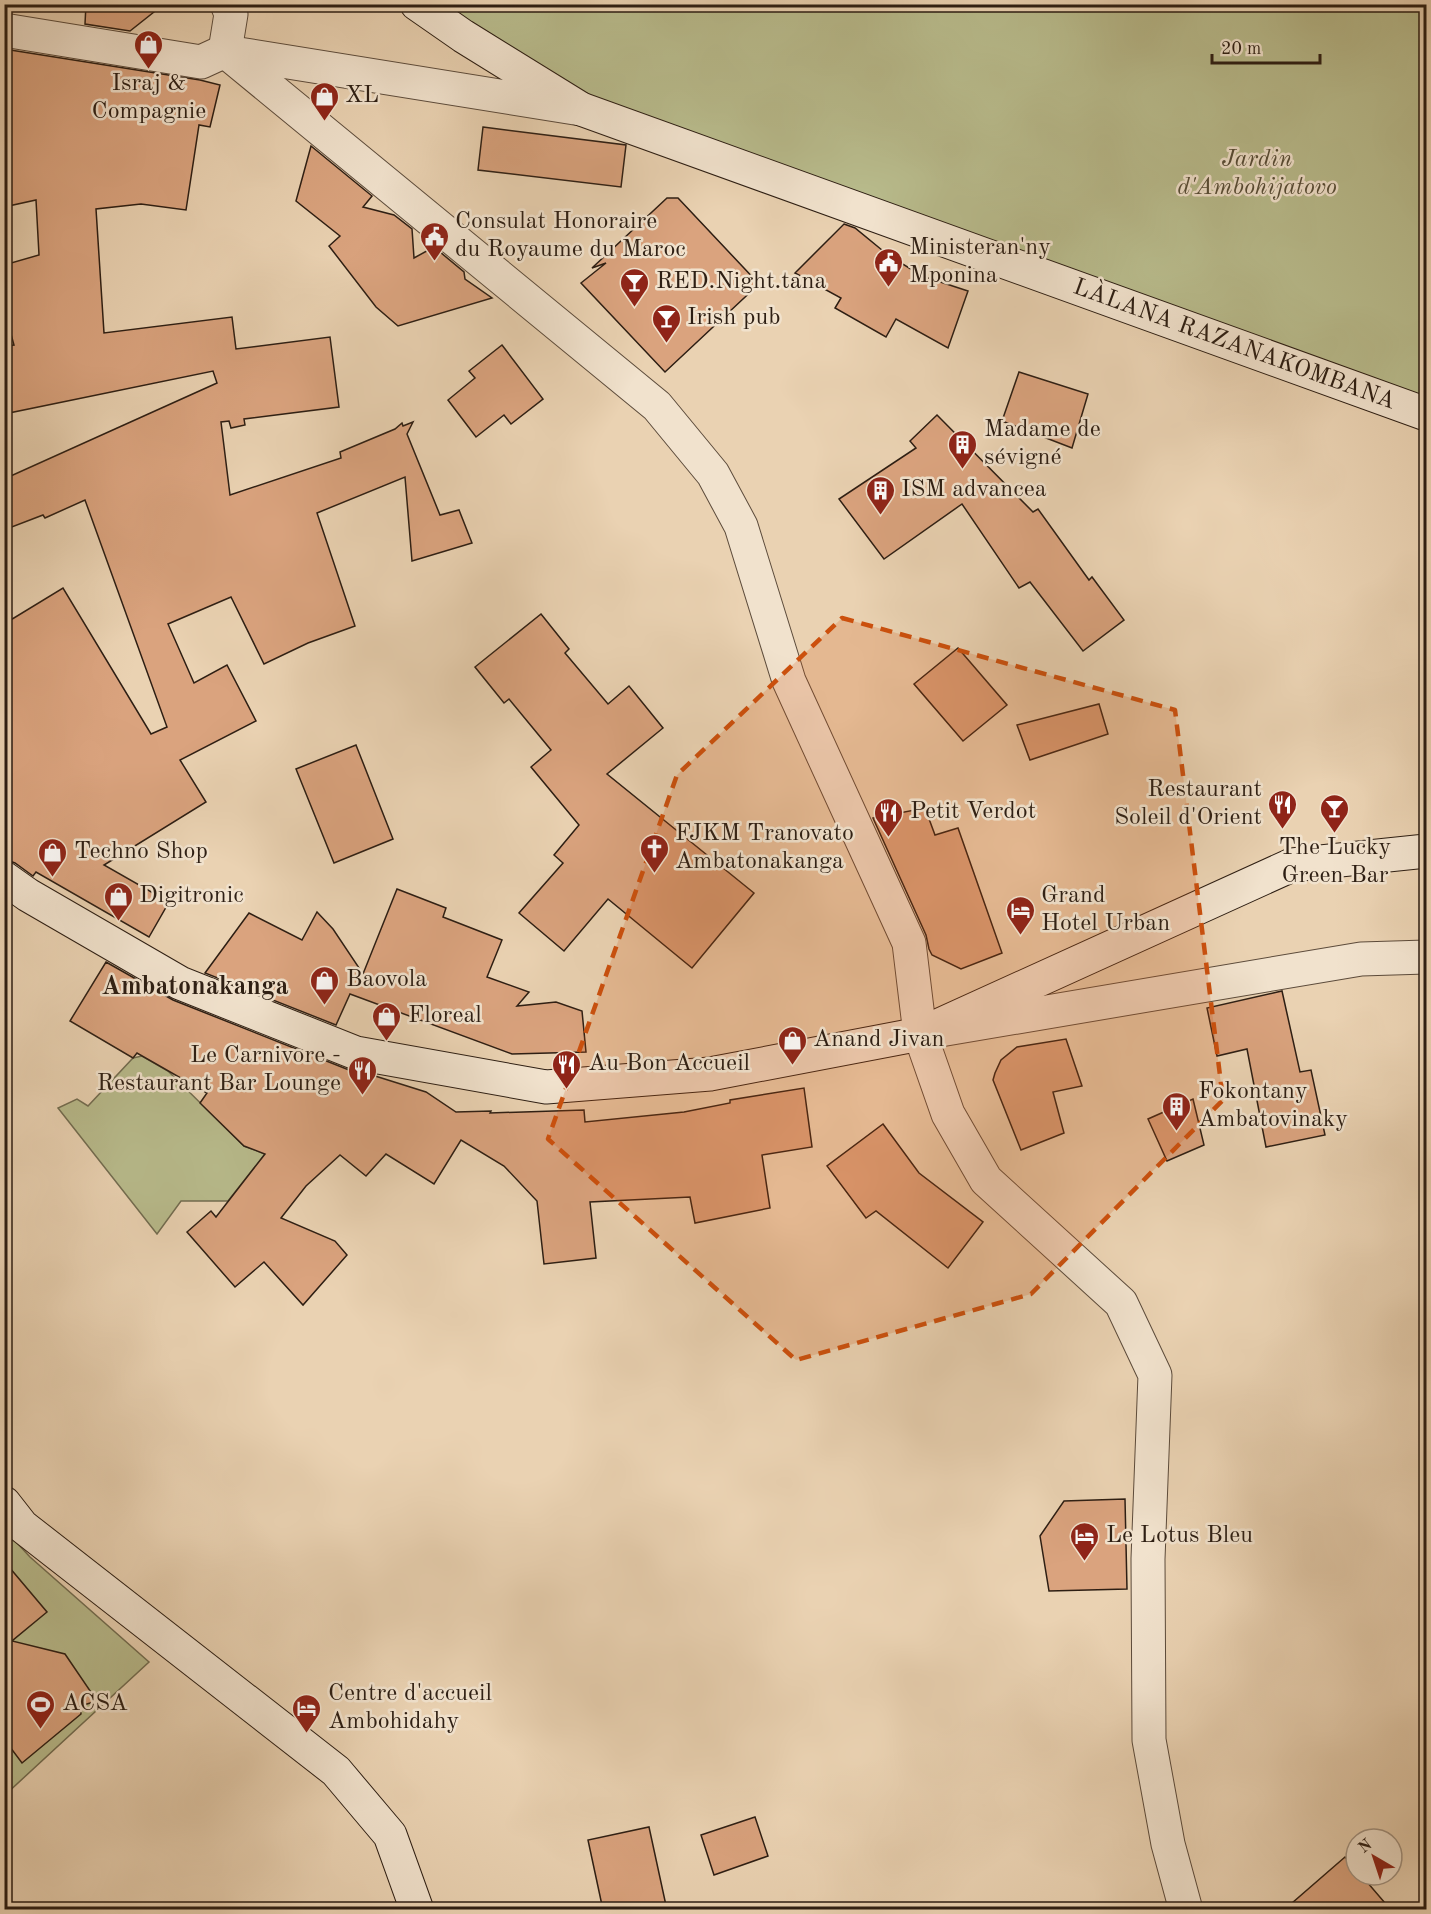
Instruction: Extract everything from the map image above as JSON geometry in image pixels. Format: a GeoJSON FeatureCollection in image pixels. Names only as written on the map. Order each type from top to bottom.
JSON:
{"type":"FeatureCollection","features":[{"type":"Feature","properties":{"kind":"street"},"geometry":{"type":"LineString","coordinates":[[225,51],[231,14],[227,4]]}},
{"type":"Feature","properties":{"kind":"street","name":"LÀLANA RAZANAKOMBANA"},"geometry":{"type":"LineString","coordinates":[[417,4],[463,36],[581,109],[1426,414]]}},
{"type":"Feature","properties":{"kind":"street"},"geometry":{"type":"LineString","coordinates":[[4,30],[201,62],[225,51],[581,109]]}},
{"type":"Feature","properties":{"kind":"street"},"geometry":{"type":"LineString","coordinates":[[225,51],[657,406],[713,474],[741,526],[789,681],[909,943],[921,1034],[948,1114],[986,1180],[1121,1303],[1155,1375],[1148,1560],[1149,1740],[1168,1844],[1186,1910]]}},
{"type":"Feature","properties":{"kind":"street"},"geometry":{"type":"LineString","coordinates":[[921,1034],[1292,865],[1426,851]]}},
{"type":"Feature","properties":{"kind":"street"},"geometry":{"type":"LineString","coordinates":[[4,878],[27,896],[180,983],[356,1053],[546,1087],[710,1074],[921,1034],[1361,959],[1426,957]]}},
{"type":"Feature","properties":{"kind":"street"},"geometry":{"type":"LineString","coordinates":[[4,1503],[22,1526],[336,1771],[390,1835],[417,1910]]}},
{"type":"Feature","properties":{"kind":"highlighted area"},"geometry":{"type":"Polygon","coordinates":[[[842,618],[1175,710],[1223,1100],[1031,1294],[796,1360],[548,1139],[677,775],[842,618]]]}},
{"type":"Feature","properties":{"kind":"green space","name":"Jardin d'Ambohijatovo"},"geometry":{"type":"Polygon","coordinates":[[[446,5],[1426,5],[1426,414],[581,109],[446,5]]]}},
{"type":"Feature","properties":{"kind":"green space"},"geometry":{"type":"Polygon","coordinates":[[[142,1056],[168,1071],[244,1146],[265,1154],[228,1201],[181,1201],[157,1234],[58,1108],[77,1099],[88,1106],[133,1058],[142,1056]]]}},
{"type":"Feature","properties":{"kind":"green space","name":"ACSA"},"geometry":{"type":"Polygon","coordinates":[[[5,1530],[30,1557],[149,1662],[5,1795],[5,1530]]]}},
{"type":"Feature","properties":{"kind":"building"},"geometry":{"type":"Polygon","coordinates":[[[86,4],[164,4],[130,31],[85,24],[86,4]]]}},
{"type":"Feature","properties":{"kind":"building"},"geometry":{"type":"Polygon","coordinates":[[[4,49],[220,85],[210,127],[199,125],[186,210],[141,204],[96,209],[104,333],[232,317],[236,349],[330,337],[339,407],[244,419],[245,425],[231,428],[229,421],[221,422],[230,495],[341,458],[340,452],[395,429],[402,423],[403,426],[413,422],[407,434],[440,515],[459,510],[472,543],[412,561],[405,477],[317,513],[355,626],[308,643],[264,664],[231,597],[168,624],[194,683],[227,665],[256,721],[180,760],[206,802],[104,865],[169,902],[149,937],[36,872],[33,876],[15,863],[4,859],[4,624],[63,588],[151,734],[167,727],[85,500],[45,518],[43,515],[4,530],[4,479],[217,383],[213,371],[4,414],[4,346],[14,345],[4,309],[4,265],[39,255],[36,200],[4,207],[4,49]]]}},
{"type":"Feature","properties":{"kind":"building"},"geometry":{"type":"Polygon","coordinates":[[[483,127],[626,145],[621,187],[478,170],[483,127]]]}},
{"type":"Feature","properties":{"kind":"building"},"geometry":{"type":"Polygon","coordinates":[[[311,146],[372,196],[363,207],[394,215],[412,229],[414,258],[434,247],[464,272],[465,279],[492,298],[398,326],[376,307],[329,246],[340,236],[296,201],[311,146]]]}},
{"type":"Feature","properties":{"kind":"building"},"geometry":{"type":"Polygon","coordinates":[[[667,198],[678,198],[759,284],[665,372],[581,283],[606,263],[592,268],[667,198]]]}},
{"type":"Feature","properties":{"kind":"building","name":"Ministeran'ny Mponina"},"geometry":{"type":"Polygon","coordinates":[[[844,224],[855,228],[888,255],[922,276],[968,291],[948,348],[896,319],[886,337],[835,308],[841,298],[795,273],[844,224]]]}},
{"type":"Feature","properties":{"kind":"building"},"geometry":{"type":"Polygon","coordinates":[[[502,345],[543,399],[511,424],[504,415],[476,437],[448,400],[475,378],[469,371],[502,345]]]}},
{"type":"Feature","properties":{"kind":"building"},"geometry":{"type":"Polygon","coordinates":[[[1019,372],[1088,394],[1072,448],[1002,421],[1019,372]]]}},
{"type":"Feature","properties":{"kind":"building"},"geometry":{"type":"Polygon","coordinates":[[[937,415],[1033,512],[1038,509],[1089,580],[1092,577],[1124,620],[1083,651],[1030,582],[1019,588],[962,504],[884,559],[839,499],[916,448],[910,441],[937,415]]]}},
{"type":"Feature","properties":{"kind":"building"},"geometry":{"type":"Polygon","coordinates":[[[541,614],[569,649],[565,653],[608,704],[629,686],[663,728],[607,774],[754,893],[692,968],[608,899],[564,951],[519,913],[563,863],[554,855],[579,825],[531,767],[551,750],[509,699],[504,703],[475,667],[541,614]]]}},
{"type":"Feature","properties":{"kind":"building"},"geometry":{"type":"Polygon","coordinates":[[[958,648],[1007,705],[963,741],[914,684],[958,648]]]}},
{"type":"Feature","properties":{"kind":"building"},"geometry":{"type":"Polygon","coordinates":[[[1099,704],[1108,734],[1030,760],[1017,725],[1099,704]]]}},
{"type":"Feature","properties":{"kind":"building"},"geometry":{"type":"Polygon","coordinates":[[[356,745],[393,839],[334,863],[296,769],[356,745]]]}},
{"type":"Feature","properties":{"kind":"building"},"geometry":{"type":"Polygon","coordinates":[[[925,808],[935,835],[958,828],[1002,953],[961,969],[932,955],[926,935],[873,818],[925,808]]]}},
{"type":"Feature","properties":{"kind":"building"},"geometry":{"type":"Polygon","coordinates":[[[397,889],[446,908],[443,917],[502,940],[487,977],[529,992],[517,1006],[556,1002],[582,1011],[586,1052],[512,1054],[350,994],[336,1025],[205,973],[249,913],[302,940],[317,912],[333,929],[363,974],[397,889]]]}},
{"type":"Feature","properties":{"kind":"building"},"geometry":{"type":"Polygon","coordinates":[[[106,962],[173,1000],[349,1070],[426,1092],[456,1112],[584,1110],[585,1122],[684,1112],[730,1103],[730,1100],[804,1088],[812,1147],[762,1155],[770,1208],[695,1223],[690,1197],[590,1202],[596,1258],[544,1264],[537,1201],[504,1166],[461,1140],[434,1184],[386,1154],[366,1176],[340,1155],[306,1186],[281,1218],[335,1241],[347,1255],[303,1305],[264,1262],[235,1287],[187,1232],[211,1211],[216,1217],[265,1154],[244,1146],[200,1103],[207,1093],[137,1053],[133,1058],[70,1021],[106,962]]]}},
{"type":"Feature","properties":{"kind":"building"},"geometry":{"type":"Polygon","coordinates":[[[1282,991],[1300,1072],[1311,1070],[1325,1135],[1266,1147],[1247,1049],[1217,1056],[1207,1008],[1282,991]]]}},
{"type":"Feature","properties":{"kind":"building"},"geometry":{"type":"Polygon","coordinates":[[[1066,1039],[1082,1086],[1053,1092],[1064,1133],[1021,1150],[993,1080],[995,1073],[1001,1060],[1017,1047],[1066,1039]]]}},
{"type":"Feature","properties":{"kind":"building","name":"Fokontany Ambatovinaky"},"geometry":{"type":"Polygon","coordinates":[[[1193,1099],[1204,1145],[1167,1161],[1148,1119],[1193,1099]]]}},
{"type":"Feature","properties":{"kind":"building"},"geometry":{"type":"Polygon","coordinates":[[[883,1124],[919,1173],[983,1222],[948,1268],[876,1211],[866,1218],[827,1166],[883,1124]]]}},
{"type":"Feature","properties":{"kind":"building","name":"Le Lotus Bleu"},"geometry":{"type":"Polygon","coordinates":[[[1125,1499],[1127,1589],[1049,1591],[1040,1536],[1064,1501],[1125,1499]]]}},
{"type":"Feature","properties":{"kind":"building"},"geometry":{"type":"Polygon","coordinates":[[[4,1561],[47,1612],[12,1641],[65,1654],[97,1701],[80,1706],[81,1714],[22,1763],[4,1739],[4,1561]]]}},
{"type":"Feature","properties":{"kind":"building"},"geometry":{"type":"Polygon","coordinates":[[[755,1817],[768,1856],[714,1875],[701,1835],[755,1817]]]}},
{"type":"Feature","properties":{"kind":"building"},"geometry":{"type":"Polygon","coordinates":[[[649,1827],[667,1910],[603,1910],[588,1840],[649,1827]]]}},
{"type":"Feature","properties":{"kind":"building"},"geometry":{"type":"Polygon","coordinates":[[[1344,1858],[1344,1887],[1371,1887],[1391,1910],[1284,1910],[1344,1858]]]}},
{"type":"Feature","properties":{"kind":"place","name":"Israj & Compagnie"},"geometry":{"type":"Point","coordinates":[149,70]}},
{"type":"Feature","properties":{"kind":"place","name":"XL"},"geometry":{"type":"Point","coordinates":[324,122]}},
{"type":"Feature","properties":{"kind":"place","name":"Consulat Honoraire du Royaume du Maroc"},"geometry":{"type":"Point","coordinates":[434,262]}},
{"type":"Feature","properties":{"kind":"place","name":"Ministeran'ny Mponina"},"geometry":{"type":"Point","coordinates":[888,288]}},
{"type":"Feature","properties":{"kind":"place","name":"RED.Night.tana"},"geometry":{"type":"Point","coordinates":[635,308]}},
{"type":"Feature","properties":{"kind":"place","name":"Irish pub"},"geometry":{"type":"Point","coordinates":[666,344]}},
{"type":"Feature","properties":{"kind":"place","name":"Madame de sévigné"},"geometry":{"type":"Point","coordinates":[963,470]}},
{"type":"Feature","properties":{"kind":"place","name":"ISM advancea"},"geometry":{"type":"Point","coordinates":[880,516]}},
{"type":"Feature","properties":{"kind":"place","name":"Restaurant Soleil d'Orient"},"geometry":{"type":"Point","coordinates":[1283,830]}},
{"type":"Feature","properties":{"kind":"place","name":"The Lucky Green Bar"},"geometry":{"type":"Point","coordinates":[1335,834]}},
{"type":"Feature","properties":{"kind":"place","name":"Petit Verdot"},"geometry":{"type":"Point","coordinates":[889,838]}},
{"type":"Feature","properties":{"kind":"place","name":"FJKM Tranovato Ambatonakanga"},"geometry":{"type":"Point","coordinates":[654,874]}},
{"type":"Feature","properties":{"kind":"place","name":"Techno Shop"},"geometry":{"type":"Point","coordinates":[53,878]}},
{"type":"Feature","properties":{"kind":"place","name":"Digitronic"},"geometry":{"type":"Point","coordinates":[118,922]}},
{"type":"Feature","properties":{"kind":"place","name":"Grand Hotel Urban"},"geometry":{"type":"Point","coordinates":[1020,936]}},
{"type":"Feature","properties":{"kind":"place","name":"Baovola"},"geometry":{"type":"Point","coordinates":[325,1006]}},
{"type":"Feature","properties":{"kind":"place","name":"Floreal"},"geometry":{"type":"Point","coordinates":[387,1042]}},
{"type":"Feature","properties":{"kind":"place","name":"Anand Jivan"},"geometry":{"type":"Point","coordinates":[792,1066]}},
{"type":"Feature","properties":{"kind":"place","name":"Au Bon Accueil"},"geometry":{"type":"Point","coordinates":[567,1090]}},
{"type":"Feature","properties":{"kind":"place","name":"Le Carnivore - Restaurant Bar Lounge"},"geometry":{"type":"Point","coordinates":[362,1096]}},
{"type":"Feature","properties":{"kind":"place","name":"Fokontany Ambatovinaky"},"geometry":{"type":"Point","coordinates":[1177,1132]}},
{"type":"Feature","properties":{"kind":"place","name":"Le Lotus Bleu"},"geometry":{"type":"Point","coordinates":[1085,1562]}},
{"type":"Feature","properties":{"kind":"place","name":"ACSA"},"geometry":{"type":"Point","coordinates":[41,1730]}},
{"type":"Feature","properties":{"kind":"place","name":"Centre d'accueil Ambohidahy"},"geometry":{"type":"Point","coordinates":[307,1734]}},
{"type":"Feature","properties":{"kind":"district","name":"Ambatonakanga"},"geometry":{"type":"Point","coordinates":[195,987]}}]}
